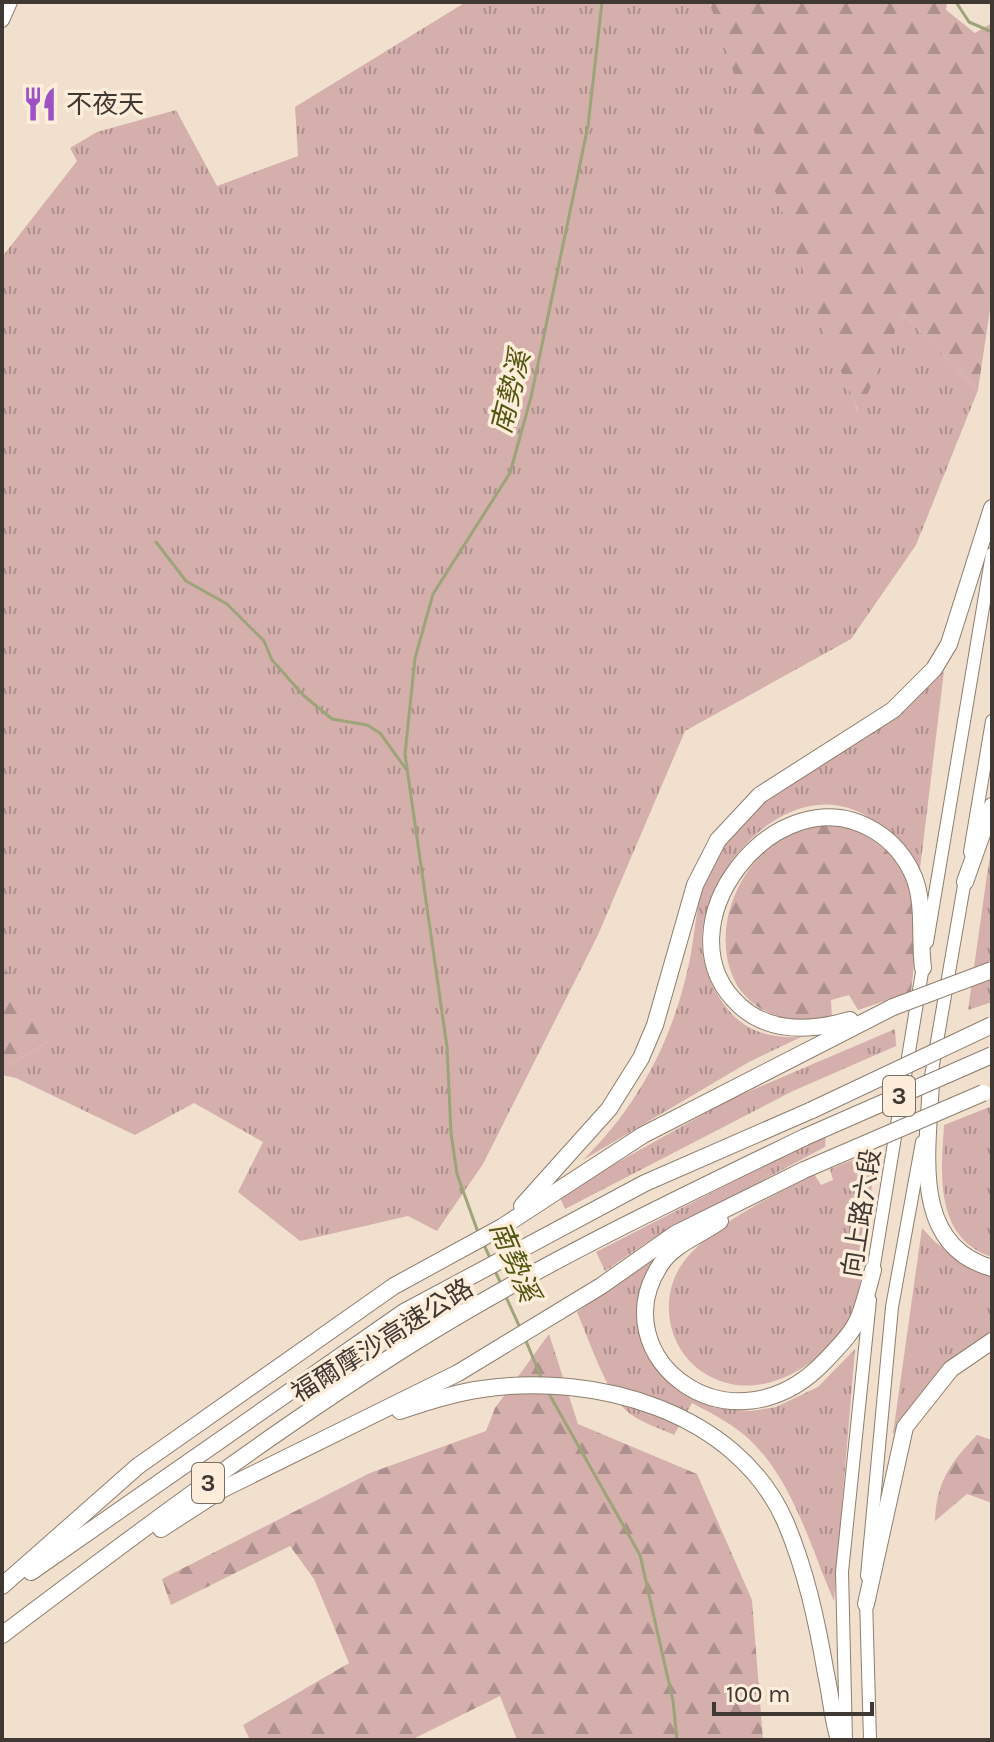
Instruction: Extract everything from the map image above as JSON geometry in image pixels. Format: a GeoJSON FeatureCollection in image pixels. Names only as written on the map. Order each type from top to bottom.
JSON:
{"type":"FeatureCollection","features":[{"type":"Feature","properties":{"kind":"highway"},"geometry":{"type":"LineString","coordinates":[[502,1227],[568,1158],[609,1109],[641,1058],[655,1025],[695,885],[718,840],[760,795],[893,710],[934,669],[957,624],[992,508]]}},
{"type":"Feature","properties":{"kind":"highway"},"geometry":{"type":"LineString","coordinates":[[965,882],[992,806]]}},
{"type":"Feature","properties":{"kind":"highway"},"geometry":{"type":"LineString","coordinates":[[923,968],[920,906],[913,877],[898,851],[872,829],[838,818],[803,821],[761,844],[735,871],[716,908],[710,956],[719,979],[742,1008],[763,1022],[810,1028],[893,1007],[992,970]]}},
{"type":"Feature","properties":{"kind":"highway"},"geometry":{"type":"LineString","coordinates":[[2,1586],[138,1466],[394,1286],[502,1227],[657,1127],[893,1007]]}},
{"type":"Feature","properties":{"kind":"highway","name":"福爾摩沙高速公路"},"geometry":{"type":"LineString","coordinates":[[2,1593],[404,1312],[645,1183],[812,1110],[992,1025]]}},
{"type":"Feature","properties":{"kind":"highway","name":"福爾摩沙高速公路"},"geometry":{"type":"LineString","coordinates":[[2,1635],[136,1533],[419,1339],[567,1257],[805,1137],[992,1055]]}},
{"type":"Feature","properties":{"kind":"highway"},"geometry":{"type":"LineString","coordinates":[[931,1080],[927,1189],[933,1220],[964,1256],[992,1268]]}},
{"type":"Feature","properties":{"kind":"highway"},"geometry":{"type":"LineString","coordinates":[[2,1635],[223,1489],[458,1373],[601,1286],[675,1234],[804,1170],[989,1091]]}},
{"type":"Feature","properties":{"kind":"highway"},"geometry":{"type":"LineString","coordinates":[[753,1195],[673,1251],[661,1263],[650,1290],[648,1323],[657,1353],[674,1376],[697,1394],[729,1403],[756,1401],[795,1387],[816,1370],[849,1334],[859,1317],[873,1270]]}},
{"type":"Feature","properties":{"kind":"highway"},"geometry":{"type":"LineString","coordinates":[[866,1604],[905,1427],[951,1369],[992,1341]]}},
{"type":"Feature","properties":{"kind":"highway"},"geometry":{"type":"LineString","coordinates":[[302,1450],[422,1404],[483,1388],[526,1385],[607,1393],[684,1418],[745,1462],[761,1479],[785,1520],[804,1572],[839,1740]]}},
{"type":"Feature","properties":{"kind":"main road"},"geometry":{"type":"LineString","coordinates":[[2,20],[10,2]]}},
{"type":"Feature","properties":{"kind":"main road","name":"向上路六段"},"geometry":{"type":"LineString","coordinates":[[846,1740],[842,1572],[873,1270],[992,554]]}},
{"type":"Feature","properties":{"kind":"main road","name":"向上路六段"},"geometry":{"type":"LineString","coordinates":[[870,1740],[866,1604],[869,1533],[892,1307],[992,721]]}},
{"type":"Feature","properties":{"kind":"green space"},"geometry":{"type":"Polygon","coordinates":[[[466,2],[709,2],[858,412],[903,314],[978,390],[916,545],[851,639],[685,731],[598,935],[483,1164],[437,1231],[408,1216],[300,1241],[238,1192],[263,1142],[194,1103],[135,1135],[16,1078],[2,1075],[2,1070],[53,1038],[2,965],[2,257],[77,161],[70,148],[97,132],[176,110],[217,186],[298,156],[295,107],[466,2]]]}},
{"type":"Feature","properties":{"kind":"green space"},"geometry":{"type":"Polygon","coordinates":[[[709,2],[947,2],[946,10],[975,33],[992,23],[992,296],[978,390],[903,314],[859,413],[825,334],[709,2]]]}},
{"type":"Feature","properties":{"kind":"green space"},"geometry":{"type":"Polygon","coordinates":[[[944,671],[919,877],[876,822],[840,806],[812,806],[785,815],[760,831],[738,853],[720,879],[708,906],[702,934],[704,959],[719,997],[735,1017],[754,1030],[776,1036],[801,1037],[749,1062],[583,1160],[622,1116],[664,1042],[683,988],[703,887],[724,844],[739,824],[777,791],[892,717],[944,671]]]}},
{"type":"Feature","properties":{"kind":"green space"},"geometry":{"type":"Polygon","coordinates":[[[844,824],[871,839],[890,855],[904,872],[912,892],[916,937],[911,992],[858,1010],[849,995],[831,1000],[832,1019],[787,1019],[754,1004],[734,979],[726,948],[729,913],[743,879],[767,849],[802,828],[844,824]]]}},
{"type":"Feature","properties":{"kind":"green space"},"geometry":{"type":"Polygon","coordinates":[[[992,847],[992,1002],[968,1010],[988,868],[992,847]]]}},
{"type":"Feature","properties":{"kind":"green space"},"geometry":{"type":"Polygon","coordinates":[[[2,965],[53,1031],[53,1038],[2,1070],[2,965]]]}},
{"type":"Feature","properties":{"kind":"green space"},"geometry":{"type":"Polygon","coordinates":[[[895,1029],[896,1046],[793,1091],[565,1209],[559,1195],[731,1099],[895,1029]]]}},
{"type":"Feature","properties":{"kind":"green space"},"geometry":{"type":"Polygon","coordinates":[[[992,1106],[992,1257],[973,1248],[951,1220],[945,1202],[942,1163],[944,1125],[992,1106]]]}},
{"type":"Feature","properties":{"kind":"green space"},"geometry":{"type":"Polygon","coordinates":[[[826,1134],[825,1147],[652,1239],[605,1271],[596,1252],[826,1134]]]}},
{"type":"Feature","properties":{"kind":"green space"},"geometry":{"type":"Polygon","coordinates":[[[875,1151],[861,1278],[851,1314],[842,1330],[830,1345],[800,1370],[764,1384],[746,1386],[727,1383],[707,1375],[691,1362],[679,1346],[672,1328],[669,1309],[671,1289],[678,1270],[704,1240],[734,1219],[814,1174],[821,1185],[833,1180],[830,1169],[875,1151]]]}},
{"type":"Feature","properties":{"kind":"green space"},"geometry":{"type":"Polygon","coordinates":[[[922,1228],[936,1243],[992,1277],[992,1332],[962,1352],[935,1376],[893,1434],[922,1228]]]}},
{"type":"Feature","properties":{"kind":"green space"},"geometry":{"type":"Polygon","coordinates":[[[671,1244],[642,1298],[666,1375],[700,1402],[715,1408],[751,1411],[776,1407],[818,1387],[855,1349],[834,1601],[789,1495],[778,1475],[750,1440],[692,1403],[674,1435],[645,1423],[621,1405],[599,1366],[577,1312],[671,1244]]]}},
{"type":"Feature","properties":{"kind":"green space"},"geometry":{"type":"Polygon","coordinates":[[[549,1334],[578,1424],[697,1474],[752,1600],[763,1740],[517,1740],[500,1696],[411,1740],[250,1740],[243,1725],[349,1663],[314,1579],[290,1546],[171,1605],[162,1579],[370,1473],[486,1431],[495,1408],[549,1334]]]}},
{"type":"Feature","properties":{"kind":"green space"},"geometry":{"type":"Polygon","coordinates":[[[977,1435],[992,1440],[992,1503],[967,1494],[935,1521],[942,1484],[960,1454],[977,1435]]]}},
{"type":"Feature","properties":{"kind":"waterway","name":"南勢溪"},"geometry":{"type":"LineString","coordinates":[[479,1235],[457,1174],[451,1133],[447,1047],[405,754],[415,658],[433,594],[510,473],[531,397],[588,126],[602,2]]}},
{"type":"Feature","properties":{"kind":"waterway"},"geometry":{"type":"LineString","coordinates":[[956,2],[969,22],[992,32]]}},
{"type":"Feature","properties":{"kind":"waterway","name":"南勢溪"},"geometry":{"type":"LineString","coordinates":[[156,542],[186,581],[227,604],[264,641],[272,660],[303,695],[332,719],[367,725],[380,733],[406,769]]}},
{"type":"Feature","properties":{"kind":"waterway","name":"南勢溪"},"geometry":{"type":"LineString","coordinates":[[484,1245],[491,1260]]}},
{"type":"Feature","properties":{"kind":"waterway","name":"南勢溪"},"geometry":{"type":"LineString","coordinates":[[495,1271],[502,1286]]}},
{"type":"Feature","properties":{"kind":"waterway","name":"南勢溪"},"geometry":{"type":"LineString","coordinates":[[506,1297],[521,1330]]}},
{"type":"Feature","properties":{"kind":"waterway","name":"南勢溪"},"geometry":{"type":"LineString","coordinates":[[526,1341],[543,1382]]}},
{"type":"Feature","properties":{"kind":"waterway","name":"南勢溪"},"geometry":{"type":"LineString","coordinates":[[548,1392],[640,1555],[673,1701],[677,1740]]}},
{"type":"Feature","properties":{"kind":"place","name":"不夜天"},"geometry":{"type":"Point","coordinates":[40,104]}}]}
